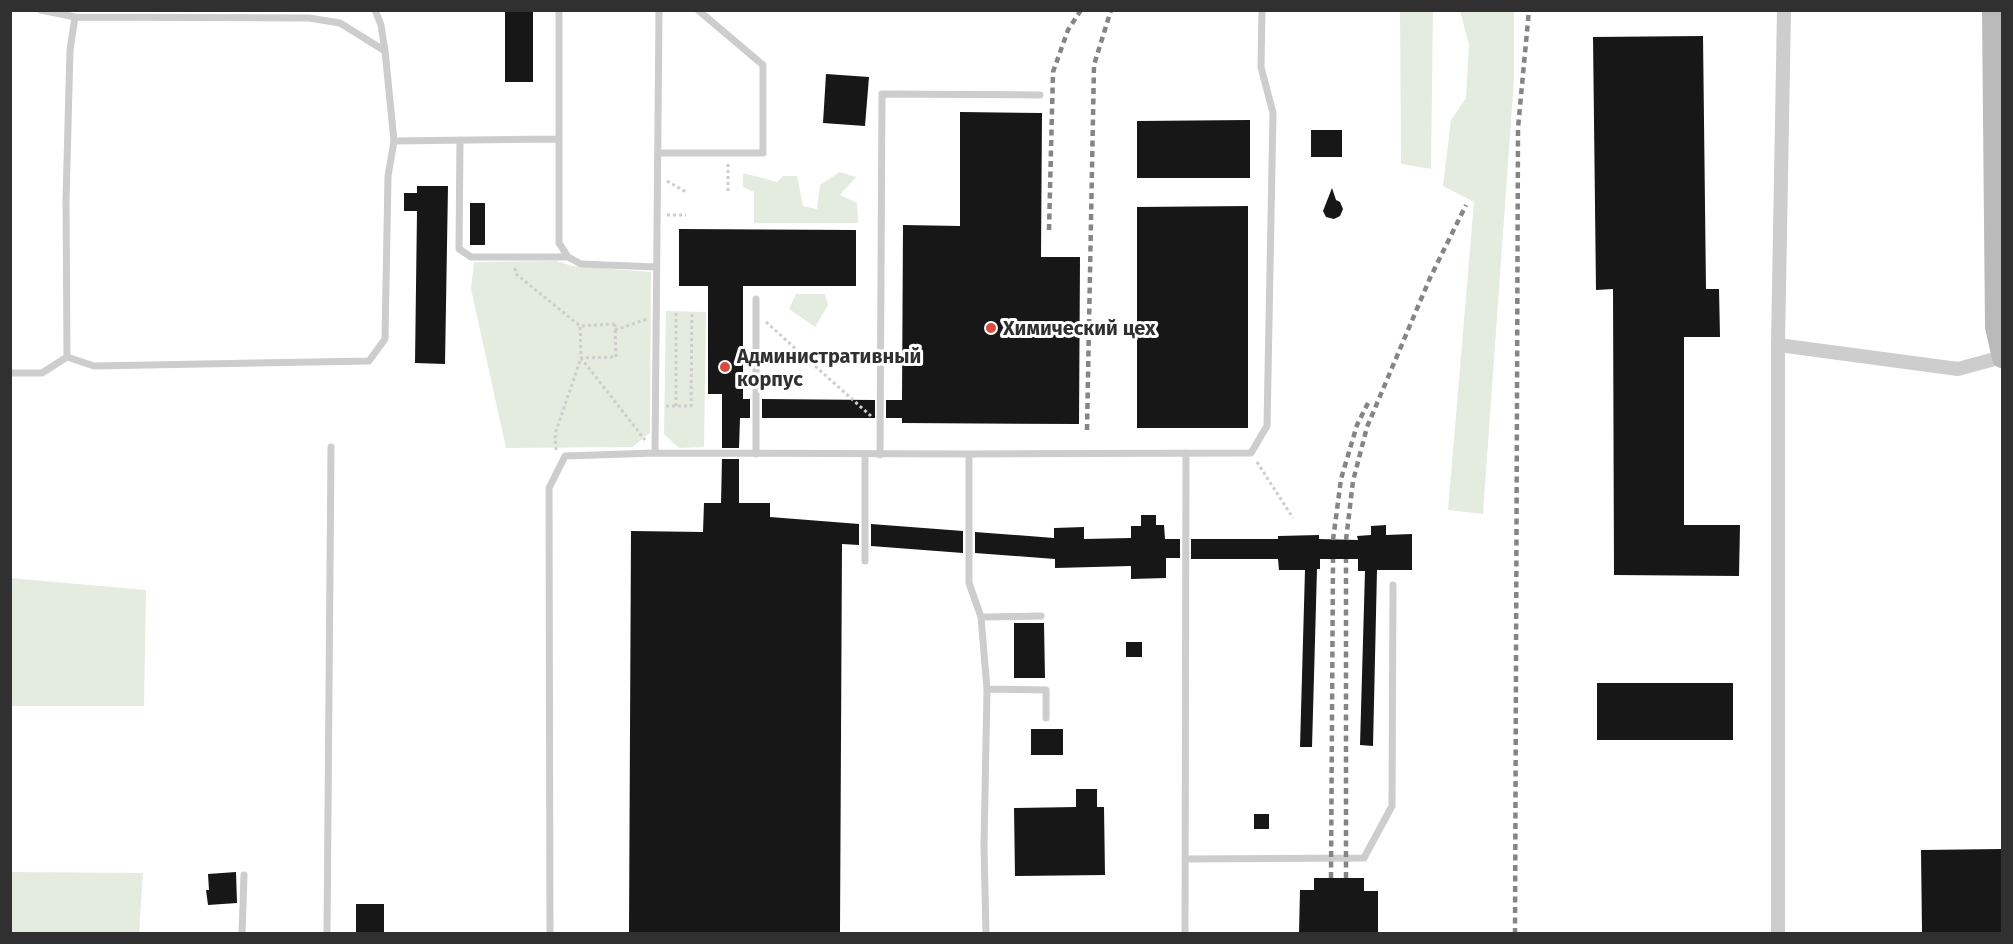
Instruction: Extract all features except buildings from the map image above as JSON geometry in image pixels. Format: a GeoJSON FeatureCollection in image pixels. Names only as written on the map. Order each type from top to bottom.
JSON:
{"type":"FeatureCollection","features":[{"type":"Feature","properties":{"kind":"main road"},"geometry":{"type":"LineString","coordinates":[[1992,10],[1995,327],[2002,357]]}},
{"type":"Feature","properties":{"kind":"street"},"geometry":{"type":"LineString","coordinates":[[1778,933],[1778,345],[1784,10]]}},
{"type":"Feature","properties":{"kind":"street"},"geometry":{"type":"LineString","coordinates":[[1778,345],[1958,369],[2002,357]]}},
{"type":"Feature","properties":{"kind":"lane"},"geometry":{"type":"LineString","coordinates":[[41,10],[75,17],[309,18],[340,23],[385,51]]}},
{"type":"Feature","properties":{"kind":"lane"},"geometry":{"type":"LineString","coordinates":[[67,357],[94,366],[369,361],[385,339],[388,176],[394,141],[385,51],[381,25],[375,10]]}},
{"type":"Feature","properties":{"kind":"lane"},"geometry":{"type":"LineString","coordinates":[[559,10],[559,243],[568,256],[581,264],[656,267]]}},
{"type":"Feature","properties":{"kind":"lane"},"geometry":{"type":"LineString","coordinates":[[655,453],[658,10]]}},
{"type":"Feature","properties":{"kind":"lane"},"geometry":{"type":"LineString","coordinates":[[658,153],[763,153],[763,65],[698,10]]}},
{"type":"Feature","properties":{"kind":"lane"},"geometry":{"type":"LineString","coordinates":[[550,933],[549,488],[566,456],[655,453],[880,455],[1251,453],[1267,426],[1273,113],[1261,67],[1262,10]]}},
{"type":"Feature","properties":{"kind":"lane"},"geometry":{"type":"LineString","coordinates":[[67,357],[66,200],[70,50],[75,17]]}},
{"type":"Feature","properties":{"kind":"lane"},"geometry":{"type":"LineString","coordinates":[[880,455],[882,94],[1040,95]]}},
{"type":"Feature","properties":{"kind":"lane"},"geometry":{"type":"LineString","coordinates":[[394,141],[558,139]]}},
{"type":"Feature","properties":{"kind":"lane"},"geometry":{"type":"LineString","coordinates":[[460,140],[459,249],[471,257],[568,256]]}},
{"type":"Feature","properties":{"kind":"lane"},"geometry":{"type":"LineString","coordinates":[[756,299],[756,454]]}},
{"type":"Feature","properties":{"kind":"lane"},"geometry":{"type":"LineString","coordinates":[[10,373],[42,373],[67,357]]}},
{"type":"Feature","properties":{"kind":"lane"},"geometry":{"type":"LineString","coordinates":[[327,933],[331,447]]}},
{"type":"Feature","properties":{"kind":"lane"},"geometry":{"type":"LineString","coordinates":[[1185,933],[1186,453]]}},
{"type":"Feature","properties":{"kind":"lane"},"geometry":{"type":"LineString","coordinates":[[969,454],[969,583],[981,617],[987,689],[984,846],[986,933]]}},
{"type":"Feature","properties":{"kind":"lane"},"geometry":{"type":"LineString","coordinates":[[865,455],[865,561]]}},
{"type":"Feature","properties":{"kind":"lane"},"geometry":{"type":"LineString","coordinates":[[1185,859],[1364,858],[1392,806],[1393,585]]}},
{"type":"Feature","properties":{"kind":"lane"},"geometry":{"type":"LineString","coordinates":[[981,617],[1041,616]]}},
{"type":"Feature","properties":{"kind":"lane"},"geometry":{"type":"LineString","coordinates":[[987,689],[1046,690],[1046,717]]}},
{"type":"Feature","properties":{"kind":"lane"},"geometry":{"type":"LineString","coordinates":[[242,933],[244,875]]}},
{"type":"Feature","properties":{"kind":"path"},"geometry":{"type":"LineString","coordinates":[[728,153],[728,192]]}},
{"type":"Feature","properties":{"kind":"path"},"geometry":{"type":"LineString","coordinates":[[657,177],[686,192]]}},
{"type":"Feature","properties":{"kind":"path"},"geometry":{"type":"LineString","coordinates":[[657,215],[686,215]]}},
{"type":"Feature","properties":{"kind":"path"},"geometry":{"type":"LineString","coordinates":[[513,257],[516,274],[580,326],[615,324],[615,357],[581,358]]}},
{"type":"Feature","properties":{"kind":"path"},"geometry":{"type":"LineString","coordinates":[[676,311],[676,406]]}},
{"type":"Feature","properties":{"kind":"path"},"geometry":{"type":"LineString","coordinates":[[655,406],[691,406],[692,311]]}},
{"type":"Feature","properties":{"kind":"path"},"geometry":{"type":"LineString","coordinates":[[756,313],[880,424]]}},
{"type":"Feature","properties":{"kind":"path"},"geometry":{"type":"LineString","coordinates":[[615,330],[656,315]]}},
{"type":"Feature","properties":{"kind":"path"},"geometry":{"type":"LineString","coordinates":[[566,456],[555,450],[555,435],[581,358],[580,326]]}},
{"type":"Feature","properties":{"kind":"path"},"geometry":{"type":"LineString","coordinates":[[581,358],[655,453]]}},
{"type":"Feature","properties":{"kind":"path"},"geometry":{"type":"LineString","coordinates":[[1251,453],[1293,518]]}},
{"type":"Feature","properties":{"kind":"shaded area"},"geometry":{"type":"Polygon","coordinates":[[[1400,11],[1433,11],[1431,169],[1401,164],[1400,11]]]}},
{"type":"Feature","properties":{"kind":"shaded area"},"geometry":{"type":"Polygon","coordinates":[[[1460,11],[1514,11],[1514,79],[1483,514],[1448,510],[1474,202],[1443,186],[1451,120],[1466,98],[1469,45],[1460,11]]]}},
{"type":"Feature","properties":{"kind":"shaded area"},"geometry":{"type":"Polygon","coordinates":[[[840,172],[856,177],[840,195],[857,203],[858,223],[754,223],[754,192],[743,187],[743,173],[777,182],[783,176],[797,176],[803,206],[817,209],[820,185],[840,172]]]}},
{"type":"Feature","properties":{"kind":"shaded area"},"geometry":{"type":"Polygon","coordinates":[[[557,261],[572,266],[651,272],[650,433],[632,447],[506,448],[471,289],[474,262],[557,261]]]}},
{"type":"Feature","properties":{"kind":"shaded area"},"geometry":{"type":"Polygon","coordinates":[[[796,294],[825,294],[828,305],[815,327],[789,309],[796,294]]]}},
{"type":"Feature","properties":{"kind":"shaded area"},"geometry":{"type":"Polygon","coordinates":[[[666,311],[706,312],[704,447],[679,448],[664,434],[666,311]]]}},
{"type":"Feature","properties":{"kind":"shaded area"},"geometry":{"type":"Polygon","coordinates":[[[10,578],[146,590],[144,706],[11,706],[10,578]]]}},
{"type":"Feature","properties":{"kind":"shaded area"},"geometry":{"type":"Polygon","coordinates":[[[11,872],[143,873],[139,933],[11,933],[11,872]]]}},
{"type":"Feature","properties":{"kind":"railway"},"geometry":{"type":"LineString","coordinates":[[1049,230],[1053,72],[1068,30],[1081,10]]}},
{"type":"Feature","properties":{"kind":"railway"},"geometry":{"type":"LineString","coordinates":[[1087,430],[1094,65],[1111,10]]}},
{"type":"Feature","properties":{"kind":"railway"},"geometry":{"type":"LineString","coordinates":[[1515,934],[1518,128],[1529,10]]}},
{"type":"Feature","properties":{"kind":"railway"},"geometry":{"type":"LineString","coordinates":[[1346,540],[1353,481],[1367,427],[1430,278],[1466,205]]}},
{"type":"Feature","properties":{"kind":"railway"},"geometry":{"type":"LineString","coordinates":[[1333,540],[1341,479],[1357,425],[1370,399]]}},
{"type":"Feature","properties":{"kind":"railway"},"geometry":{"type":"LineString","coordinates":[[1331,878],[1333,559]]}},
{"type":"Feature","properties":{"kind":"railway"},"geometry":{"type":"LineString","coordinates":[[1346,559],[1346,878]]}},
{"type":"Feature","properties":{"kind":"place","name":"Химический цех"},"geometry":{"type":"Point","coordinates":[991,328]}},
{"type":"Feature","properties":{"kind":"place","name":"Административный корпус"},"geometry":{"type":"Point","coordinates":[725,367]}}]}
